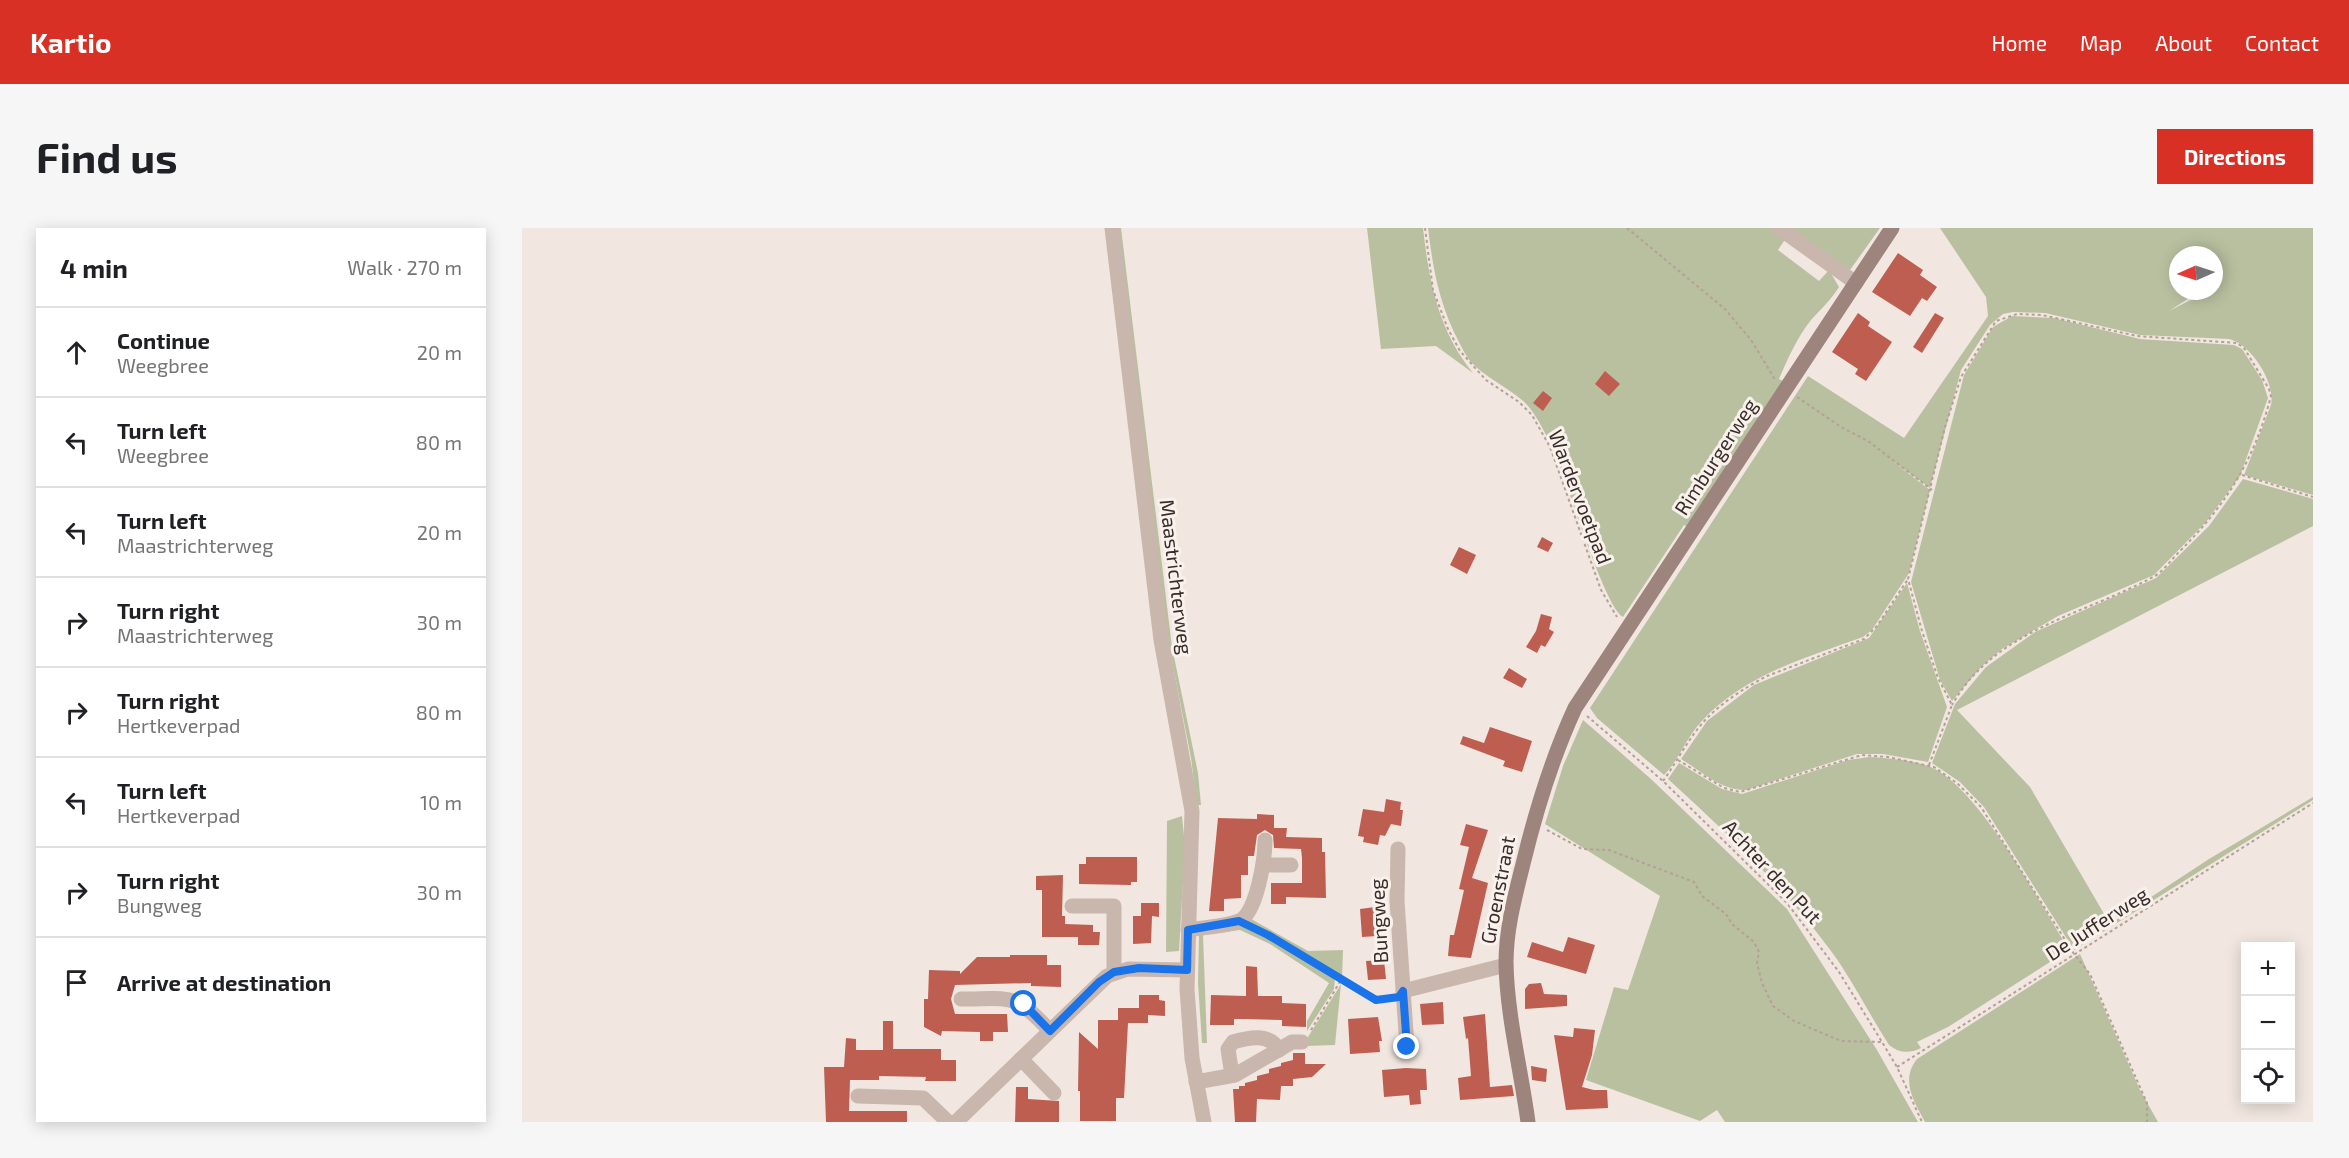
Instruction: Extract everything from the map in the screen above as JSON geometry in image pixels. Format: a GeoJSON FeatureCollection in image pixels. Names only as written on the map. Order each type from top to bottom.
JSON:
{"type":"FeatureCollection","features":[{"type":"Feature","properties":{"kind":"street","name":"Maastrichterweg"},"geometry":{"type":"LineString","coordinates":[[1112,228],[1161,640],[1189,782],[1192,832],[1187,970],[1189,1030],[1204,1122]]}},
{"type":"Feature","properties":{"kind":"street"},"geometry":{"type":"LineString","coordinates":[[1779,228],[1856,283]]}},
{"type":"Feature","properties":{"kind":"street","name":"Rimburgerweg"},"geometry":{"type":"LineString","coordinates":[[1575,708],[1892,228]]}},
{"type":"Feature","properties":{"kind":"street","name":"Groenstraat"},"geometry":{"type":"LineString","coordinates":[[1528,1122],[1506,965],[1513,902],[1533,822],[1556,750],[1575,708]]}},
{"type":"Feature","properties":{"kind":"street"},"geometry":{"type":"LineString","coordinates":[[1188,930],[1239,921],[1247,914],[1265,865],[1265,840]]}},
{"type":"Feature","properties":{"kind":"street","name":"Bungweg"},"geometry":{"type":"LineString","coordinates":[[1398,849],[1397,901],[1407,1047]]}},
{"type":"Feature","properties":{"kind":"street"},"geometry":{"type":"LineString","coordinates":[[1265,865],[1291,865]]}},
{"type":"Feature","properties":{"kind":"street"},"geometry":{"type":"LineString","coordinates":[[1072,906],[1114,906],[1114,972]]}},
{"type":"Feature","properties":{"kind":"street"},"geometry":{"type":"LineString","coordinates":[[1403,991],[1506,965]]}},
{"type":"Feature","properties":{"kind":"street"},"geometry":{"type":"LineString","coordinates":[[956,1122],[1099,982],[1114,972],[1139,968],[1187,970]]}},
{"type":"Feature","properties":{"kind":"street"},"geometry":{"type":"LineString","coordinates":[[961,999],[1017,1001],[1029,1008],[1050,1031]]}},
{"type":"Feature","properties":{"kind":"street"},"geometry":{"type":"LineString","coordinates":[[1232,1076],[1228,1049],[1233,1042],[1264,1038],[1271,1040],[1279,1050]]}},
{"type":"Feature","properties":{"kind":"street"},"geometry":{"type":"LineString","coordinates":[[1196,1082],[1232,1076],[1292,1042],[1302,1042]]}},
{"type":"Feature","properties":{"kind":"street"},"geometry":{"type":"LineString","coordinates":[[1020,1059],[1054,1093]]}},
{"type":"Feature","properties":{"kind":"street"},"geometry":{"type":"LineString","coordinates":[[858,1096],[923,1098],[948,1122]]}},
{"type":"Feature","properties":{"kind":"path","name":"Wardervoetpad"},"geometry":{"type":"LineString","coordinates":[[1425,228],[1433,290],[1448,328],[1466,361],[1486,381],[1519,402],[1539,427],[1550,447],[1604,597],[1617,617],[1629,626]]}},
{"type":"Feature","properties":{"kind":"path"},"geometry":{"type":"LineString","coordinates":[[1627,228],[1725,309],[1756,346],[1774,380]]}},
{"type":"Feature","properties":{"kind":"path"},"geometry":{"type":"LineString","coordinates":[[1663,781],[1700,726],[1752,683],[1871,634],[1908,579],[1932,490],[1945,427],[1965,367],[1996,321],[2017,314],[2056,317],[2137,336],[2228,341],[2244,348],[2271,396],[2242,476],[2206,525],[2155,576],[2026,635],[1986,664],[1952,705],[1929,765]]}},
{"type":"Feature","properties":{"kind":"path"},"geometry":{"type":"LineString","coordinates":[[1801,399],[1841,427],[1868,441],[1932,490]]}},
{"type":"Feature","properties":{"kind":"path"},"geometry":{"type":"LineString","coordinates":[[2242,476],[2313,497]]}},
{"type":"Feature","properties":{"kind":"path"},"geometry":{"type":"LineString","coordinates":[[1908,579],[1938,678],[1952,705]]}},
{"type":"Feature","properties":{"kind":"path","name":"Achter den Put"},"geometry":{"type":"LineString","coordinates":[[1575,708],[1663,781],[1787,903],[1839,972],[1897,1067],[1922,1122]]}},
{"type":"Feature","properties":{"kind":"path"},"geometry":{"type":"LineString","coordinates":[[1678,759],[1724,788],[1740,792],[1853,757],[1880,756],[1929,765],[1958,784],[1981,807],[2074,954],[2090,974],[2147,1103],[2147,1122]]}},
{"type":"Feature","properties":{"kind":"path","name":"De Jufferweg"},"geometry":{"type":"LineString","coordinates":[[1897,1067],[2313,803]]}},
{"type":"Feature","properties":{"kind":"path"},"geometry":{"type":"LineString","coordinates":[[1533,822],[1582,849],[1609,850],[1694,882],[1702,896],[1726,914],[1732,924],[1754,942],[1759,952],[1758,963],[1762,983],[1773,1006],[1794,1021],[1840,1041],[1882,1042]]}},
{"type":"Feature","properties":{"kind":"path"},"geometry":{"type":"LineString","coordinates":[[1239,921],[1268,935],[1376,1000],[1399,997],[1403,991]]}},
{"type":"Feature","properties":{"kind":"path"},"geometry":{"type":"LineString","coordinates":[[1302,1042],[1341,980]]}},
{"type":"Feature","properties":{"kind":"green space"},"geometry":{"type":"Polygon","coordinates":[[[1118,228],[1121,228],[1172,647],[1198,773],[1201,805],[1197,805],[1191,758],[1167,635],[1118,228]]]}},
{"type":"Feature","properties":{"kind":"green space"},"geometry":{"type":"Polygon","coordinates":[[[1367,228],[1423,228],[1432,286],[1443,322],[1461,357],[1473,373],[1436,346],[1381,349],[1367,228]]]}},
{"type":"Feature","properties":{"kind":"green space"},"geometry":{"type":"Polygon","coordinates":[[[1428,228],[1772,228],[1786,238],[1778,250],[1819,281],[1829,270],[1839,287],[1801,334],[1779,379],[1783,381],[1687,527],[1684,525],[1623,617],[1605,590],[1558,461],[1531,409],[1482,372],[1470,361],[1460,344],[1442,300],[1428,228]]]}},
{"type":"Feature","properties":{"kind":"green space"},"geometry":{"type":"Polygon","coordinates":[[[1789,228],[1880,228],[1850,270],[1789,228]]]}},
{"type":"Feature","properties":{"kind":"green space"},"geometry":{"type":"Polygon","coordinates":[[[1940,228],[2313,228],[2313,495],[2244,475],[2271,405],[2272,396],[2266,376],[2260,366],[2246,348],[2237,342],[2229,339],[2140,335],[2045,313],[2003,314],[1990,325],[1961,370],[1930,488],[1891,460],[1930,490],[1909,573],[1872,630],[1863,637],[1776,670],[1736,692],[1701,722],[1664,775],[1597,718],[1590,708],[1808,376],[1904,438],[1988,316],[1986,297],[1940,228]]]}},
{"type":"Feature","properties":{"kind":"green space"},"geometry":{"type":"Polygon","coordinates":[[[2012,316],[2054,318],[2140,339],[2234,345],[2242,349],[2262,380],[2268,398],[2240,476],[2206,522],[2154,575],[2058,616],[2002,649],[1981,667],[1952,701],[1940,680],[1911,582],[1964,375],[1993,327],[2012,316]]]}},
{"type":"Feature","properties":{"kind":"green space"},"geometry":{"type":"Polygon","coordinates":[[[2243,479],[2313,499],[2313,526],[1957,710],[2030,787],[2110,924],[2209,859],[2313,797],[2313,800],[2074,950],[1984,807],[1960,782],[1932,763],[1955,704],[1986,667],[2035,632],[2156,578],[2209,526],[2243,479]]]}},
{"type":"Feature","properties":{"kind":"green space"},"geometry":{"type":"Polygon","coordinates":[[[1907,583],[1920,631],[1947,707],[1928,762],[1883,754],[1857,754],[1746,790],[1720,784],[1681,759],[1707,721],[1754,685],[1869,638],[1907,583]]]}},
{"type":"Feature","properties":{"kind":"green space"},"geometry":{"type":"Polygon","coordinates":[[[1583,720],[1651,779],[1787,909],[1877,1050],[1918,1122],[1725,1122],[1717,1110],[1700,1121],[1586,1080],[1614,987],[1628,990],[1660,896],[1545,824],[1563,766],[1583,720]]]}},
{"type":"Feature","properties":{"kind":"green space"},"geometry":{"type":"Polygon","coordinates":[[[1869,757],[1914,762],[1928,766],[1947,777],[1966,795],[2006,847],[2069,950],[1948,1027],[1917,1042],[1921,1048],[1908,1052],[1897,1050],[1889,1045],[1839,962],[1813,927],[1774,882],[1668,779],[1679,763],[1722,789],[1742,794],[1848,760],[1869,757]]]}},
{"type":"Feature","properties":{"kind":"green space"},"geometry":{"type":"Polygon","coordinates":[[[1182,816],[1185,846],[1179,951],[1166,952],[1167,821],[1182,816]]]}},
{"type":"Feature","properties":{"kind":"green space"},"geometry":{"type":"Polygon","coordinates":[[[1251,919],[1308,951],[1343,950],[1342,978],[1271,935],[1246,923],[1251,919]]]}},
{"type":"Feature","properties":{"kind":"green space"},"geometry":{"type":"Polygon","coordinates":[[[1241,925],[1268,936],[1335,978],[1334,989],[1307,1031],[1307,1021],[1329,983],[1270,944],[1240,930],[1203,935],[1207,1043],[1202,1043],[1198,983],[1199,932],[1241,925]]]}},
{"type":"Feature","properties":{"kind":"green space"},"geometry":{"type":"Polygon","coordinates":[[[2080,954],[2140,1090],[2158,1122],[1925,1122],[1913,1098],[1909,1083],[1912,1067],[1917,1059],[2080,954]]]}},
{"type":"Feature","properties":{"kind":"green space"},"geometry":{"type":"Polygon","coordinates":[[[1341,984],[1335,1045],[1305,1046],[1308,1037],[1341,984]]]}},
{"type":"Feature","properties":{"kind":"building"},"geometry":{"type":"Polygon","coordinates":[[[1898,253],[1923,270],[1920,275],[1937,287],[1927,301],[1922,298],[1910,316],[1872,292],[1898,253]]]}},
{"type":"Feature","properties":{"kind":"building"},"geometry":{"type":"Polygon","coordinates":[[[1858,313],[1870,322],[1868,326],[1892,342],[1866,381],[1855,374],[1858,369],[1832,352],[1858,313]]]}},
{"type":"Feature","properties":{"kind":"building"},"geometry":{"type":"Polygon","coordinates":[[[1935,313],[1944,318],[1922,353],[1913,347],[1935,313]]]}},
{"type":"Feature","properties":{"kind":"building"},"geometry":{"type":"Polygon","coordinates":[[[1605,371],[1620,384],[1609,396],[1595,384],[1605,371]]]}},
{"type":"Feature","properties":{"kind":"building"},"geometry":{"type":"Polygon","coordinates":[[[1543,391],[1552,398],[1543,411],[1533,403],[1543,391]]]}},
{"type":"Feature","properties":{"kind":"building"},"geometry":{"type":"Polygon","coordinates":[[[1542,537],[1553,543],[1548,552],[1537,547],[1542,537]]]}},
{"type":"Feature","properties":{"kind":"building"},"geometry":{"type":"Polygon","coordinates":[[[1459,547],[1476,555],[1467,574],[1450,565],[1459,547]]]}},
{"type":"Feature","properties":{"kind":"building"},"geometry":{"type":"Polygon","coordinates":[[[1541,614],[1552,617],[1549,629],[1554,632],[1545,647],[1541,645],[1537,653],[1526,647],[1536,631],[1541,614]]]}},
{"type":"Feature","properties":{"kind":"building"},"geometry":{"type":"Polygon","coordinates":[[[1509,668],[1527,679],[1522,688],[1503,678],[1509,668]]]}},
{"type":"Feature","properties":{"kind":"building"},"geometry":{"type":"Polygon","coordinates":[[[1490,727],[1532,741],[1522,772],[1503,766],[1505,761],[1460,744],[1463,736],[1484,743],[1490,727]]]}},
{"type":"Feature","properties":{"kind":"building"},"geometry":{"type":"Polygon","coordinates":[[[1386,799],[1401,802],[1400,810],[1403,810],[1401,826],[1391,824],[1385,836],[1380,835],[1378,845],[1363,842],[1364,837],[1358,836],[1363,809],[1384,812],[1386,799]]]}},
{"type":"Feature","properties":{"kind":"building"},"geometry":{"type":"Polygon","coordinates":[[[1257,814],[1274,815],[1274,828],[1287,828],[1286,837],[1322,838],[1322,852],[1325,852],[1326,898],[1286,897],[1286,904],[1271,904],[1271,883],[1302,883],[1302,858],[1301,849],[1274,848],[1273,835],[1265,830],[1257,835],[1254,856],[1248,856],[1248,875],[1241,875],[1241,898],[1224,899],[1224,911],[1209,911],[1218,818],[1257,819],[1257,814]]]}},
{"type":"Feature","properties":{"kind":"building"},"geometry":{"type":"Polygon","coordinates":[[[1466,824],[1488,830],[1472,878],[1488,883],[1471,958],[1448,956],[1450,935],[1454,935],[1464,890],[1459,889],[1469,847],[1460,845],[1466,824]]]}},
{"type":"Feature","properties":{"kind":"building"},"geometry":{"type":"Polygon","coordinates":[[[1086,857],[1137,857],[1137,882],[1131,882],[1131,885],[1079,884],[1079,864],[1086,864],[1086,857]]]}},
{"type":"Feature","properties":{"kind":"building"},"geometry":{"type":"Polygon","coordinates":[[[1063,875],[1062,916],[1065,916],[1065,924],[1093,925],[1093,932],[1100,932],[1099,945],[1078,945],[1078,937],[1042,937],[1042,890],[1036,890],[1036,876],[1063,875]]]}},
{"type":"Feature","properties":{"kind":"building"},"geometry":{"type":"Polygon","coordinates":[[[1141,903],[1159,903],[1159,917],[1152,916],[1151,943],[1133,944],[1133,916],[1141,916],[1141,903]]]}},
{"type":"Feature","properties":{"kind":"building"},"geometry":{"type":"Polygon","coordinates":[[[1375,907],[1375,913],[1381,912],[1382,931],[1376,931],[1377,936],[1362,937],[1360,909],[1375,907]]]}},
{"type":"Feature","properties":{"kind":"building"},"geometry":{"type":"Polygon","coordinates":[[[1568,937],[1595,945],[1586,974],[1527,957],[1532,942],[1563,952],[1568,937]]]}},
{"type":"Feature","properties":{"kind":"building"},"geometry":{"type":"Polygon","coordinates":[[[1010,955],[1047,955],[1047,965],[1061,965],[1061,987],[1031,986],[1031,983],[955,985],[951,999],[955,1014],[1007,1014],[1008,1032],[993,1032],[993,1041],[980,1041],[980,1032],[942,1031],[941,1036],[924,1027],[924,999],[928,999],[929,970],[960,971],[960,974],[977,957],[1010,957],[1010,955]]]}},
{"type":"Feature","properties":{"kind":"building"},"geometry":{"type":"Polygon","coordinates":[[[1384,960],[1386,979],[1368,980],[1366,961],[1384,960]]]}},
{"type":"Feature","properties":{"kind":"building"},"geometry":{"type":"Polygon","coordinates":[[[1246,966],[1257,967],[1258,996],[1282,996],[1282,1003],[1306,1004],[1306,1027],[1282,1026],[1282,1020],[1246,1019],[1234,1019],[1234,1025],[1210,1025],[1211,995],[1246,996],[1246,966]]]}},
{"type":"Feature","properties":{"kind":"building"},"geometry":{"type":"Polygon","coordinates":[[[1541,983],[1544,994],[1567,995],[1567,1006],[1525,1009],[1525,989],[1529,984],[1541,983]]]}},
{"type":"Feature","properties":{"kind":"building"},"geometry":{"type":"Polygon","coordinates":[[[1139,995],[1159,995],[1159,1000],[1165,1001],[1165,1016],[1148,1015],[1148,1023],[1128,1023],[1124,1098],[1116,1098],[1116,1121],[1080,1121],[1079,1032],[1098,1049],[1098,1020],[1118,1020],[1118,1008],[1139,1008],[1139,995]]]}},
{"type":"Feature","properties":{"kind":"building"},"geometry":{"type":"Polygon","coordinates":[[[1443,1002],[1444,1024],[1422,1025],[1420,1004],[1443,1002]]]}},
{"type":"Feature","properties":{"kind":"building"},"geometry":{"type":"Polygon","coordinates":[[[1485,1014],[1490,1087],[1512,1085],[1514,1096],[1460,1100],[1458,1078],[1471,1076],[1468,1038],[1466,1039],[1463,1017],[1485,1014]]]}},
{"type":"Feature","properties":{"kind":"building"},"geometry":{"type":"Polygon","coordinates":[[[1378,1017],[1382,1041],[1379,1041],[1380,1052],[1350,1054],[1348,1019],[1378,1017]]]}},
{"type":"Feature","properties":{"kind":"building"},"geometry":{"type":"Polygon","coordinates":[[[883,1021],[893,1021],[893,1049],[941,1049],[941,1060],[956,1060],[956,1081],[925,1081],[926,1077],[879,1076],[879,1080],[850,1080],[849,1111],[907,1111],[907,1122],[826,1122],[824,1067],[844,1067],[846,1038],[856,1039],[856,1050],[883,1050],[883,1021]]]}},
{"type":"Feature","properties":{"kind":"building"},"geometry":{"type":"Polygon","coordinates":[[[1574,1028],[1595,1030],[1592,1055],[1582,1087],[1607,1090],[1608,1108],[1566,1110],[1554,1035],[1573,1037],[1574,1028]]]}},
{"type":"Feature","properties":{"kind":"building"},"geometry":{"type":"Polygon","coordinates":[[[1293,1053],[1305,1053],[1305,1064],[1326,1064],[1312,1077],[1293,1079],[1293,1086],[1281,1086],[1280,1100],[1257,1099],[1256,1122],[1235,1122],[1233,1089],[1239,1089],[1239,1086],[1245,1086],[1245,1083],[1257,1080],[1257,1076],[1269,1073],[1269,1069],[1293,1060],[1293,1053]]]}},
{"type":"Feature","properties":{"kind":"building"},"geometry":{"type":"Polygon","coordinates":[[[1531,1066],[1547,1069],[1546,1082],[1532,1080],[1531,1066]]]}},
{"type":"Feature","properties":{"kind":"building"},"geometry":{"type":"Polygon","coordinates":[[[1426,1069],[1427,1090],[1420,1090],[1421,1104],[1410,1105],[1409,1095],[1384,1097],[1382,1070],[1426,1069]]]}},
{"type":"Feature","properties":{"kind":"building"},"geometry":{"type":"Polygon","coordinates":[[[1016,1087],[1028,1087],[1028,1099],[1059,1101],[1059,1122],[1015,1122],[1016,1087]]]}},
{"type":"Feature","properties":{"kind":"route"},"geometry":{"type":"LineString","coordinates":[[1024,1004],[1050,1031],[1107,976],[1114,972],[1139,968],[1187,970],[1188,930],[1239,921],[1268,935],[1376,1000],[1399,997],[1403,991],[1407,1047]]}}]}
